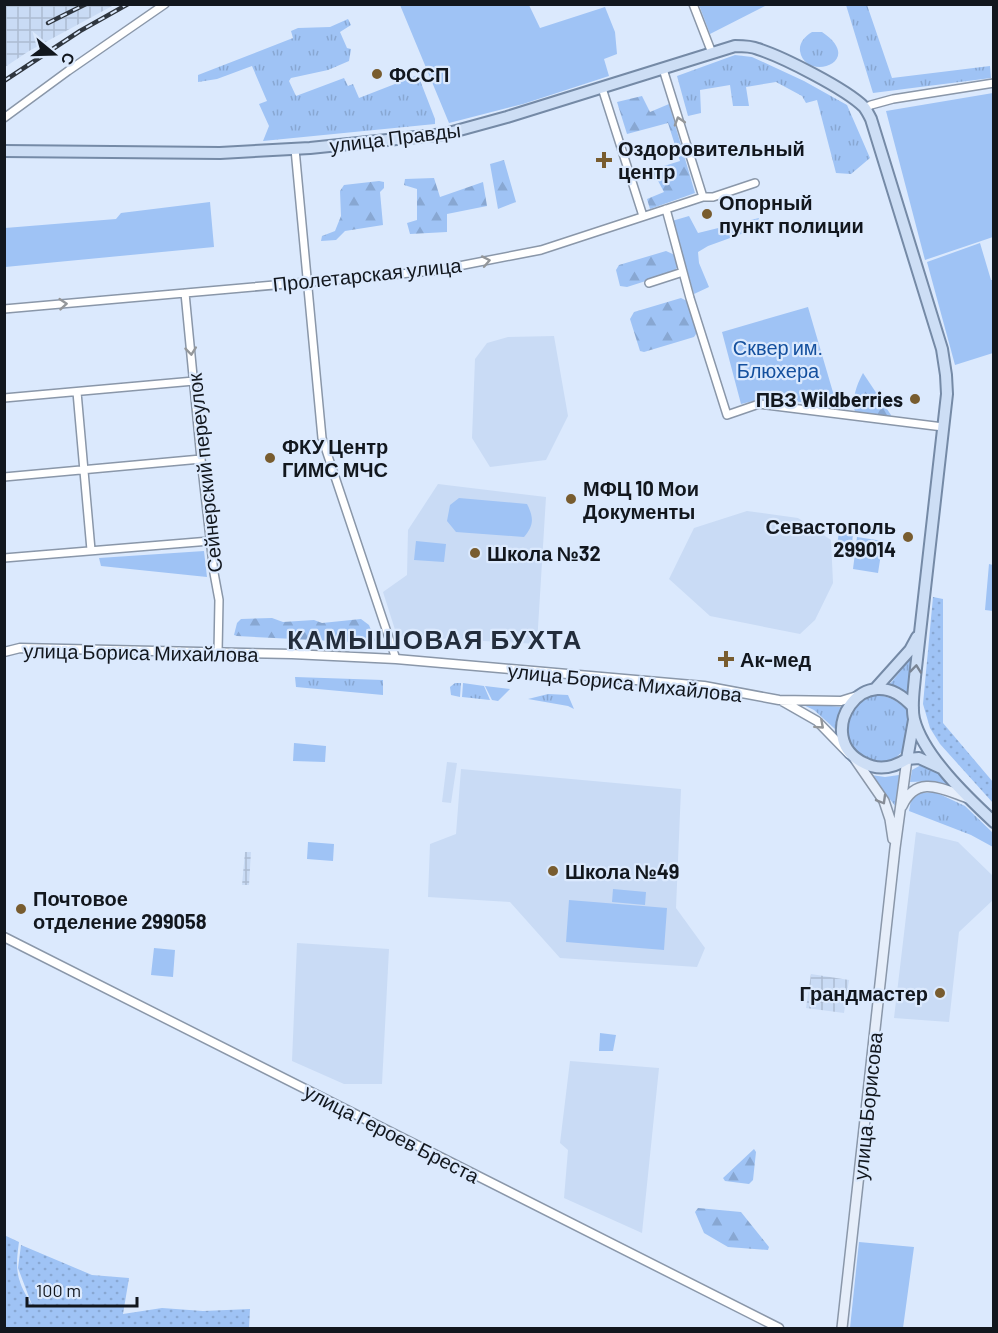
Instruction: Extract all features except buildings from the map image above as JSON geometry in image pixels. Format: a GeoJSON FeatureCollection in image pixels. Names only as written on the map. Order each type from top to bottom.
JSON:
{"type":"FeatureCollection","features":[{"type":"Feature","properties":{"kind":"main road","name":"улица Правды"},"geometry":{"type":"LineString","coordinates":[[4,151],[220,153],[445,134],[478,126],[735,46],[757,48],[818,77],[865,108]]}},
{"type":"Feature","properties":{"kind":"main road"},"geometry":{"type":"LineString","coordinates":[[865,108],[878,140],[942,349],[946,375],[947,394],[920,632],[913,707],[914,719],[907,759]]}},
{"type":"Feature","properties":{"kind":"main road"},"geometry":{"type":"LineString","coordinates":[[920,632],[910,650],[875,688],[857,696],[848,706],[843,717],[841,731],[843,740],[855,759],[869,766],[883,768],[896,766],[907,759],[919,758],[940,768]]}},
{"type":"Feature","properties":{"kind":"main road"},"geometry":{"type":"LineString","coordinates":[[875,688],[889,690],[903,696],[913,707]]}},
{"type":"Feature","properties":{"kind":"main road"},"geometry":{"type":"LineString","coordinates":[[914,719],[940,768],[993,822]]}},
{"type":"Feature","properties":{"kind":"main road","name":"улица Борисова"},"geometry":{"type":"LineString","coordinates":[[855,759],[884,801],[895,848]]}},
{"type":"Feature","properties":{"kind":"main road","name":"улица Борисова"},"geometry":{"type":"LineString","coordinates":[[842,1329],[895,848],[907,759]]}},
{"type":"Feature","properties":{"kind":"main road"},"geometry":{"type":"LineString","coordinates":[[900,811],[906,797],[916,788],[932,787],[968,798]]}},
{"type":"Feature","properties":{"kind":"street"},"geometry":{"type":"LineString","coordinates":[[4,118],[165,4]]}},
{"type":"Feature","properties":{"kind":"street"},"geometry":{"type":"LineString","coordinates":[[693,4],[712,53]]}},
{"type":"Feature","properties":{"kind":"street"},"geometry":{"type":"LineString","coordinates":[[663,69],[703,197]]}},
{"type":"Feature","properties":{"kind":"street"},"geometry":{"type":"LineString","coordinates":[[865,108],[893,99],[993,83]]}},
{"type":"Feature","properties":{"kind":"street"},"geometry":{"type":"LineString","coordinates":[[602,88],[643,216]]}},
{"type":"Feature","properties":{"kind":"street"},"geometry":{"type":"LineString","coordinates":[[295,148],[322,438],[396,659]]}},
{"type":"Feature","properties":{"kind":"street","name":"Пролетарская улица"},"geometry":{"type":"LineString","coordinates":[[4,309],[446,269],[541,250],[666,208],[703,197],[713,197],[755,183]]}},
{"type":"Feature","properties":{"kind":"street"},"geometry":{"type":"LineString","coordinates":[[666,208],[727,415],[759,404],[943,427]]}},
{"type":"Feature","properties":{"kind":"street"},"geometry":{"type":"LineString","coordinates":[[649,283],[683,272]]}},
{"type":"Feature","properties":{"kind":"street","name":"Сейнерский переулок"},"geometry":{"type":"LineString","coordinates":[[185,293],[210,541],[219,600],[218,652]]}},
{"type":"Feature","properties":{"kind":"street"},"geometry":{"type":"LineString","coordinates":[[4,398],[194,381]]}},
{"type":"Feature","properties":{"kind":"street"},"geometry":{"type":"LineString","coordinates":[[77,392],[91,550]]}},
{"type":"Feature","properties":{"kind":"street"},"geometry":{"type":"LineString","coordinates":[[4,477],[201,459]]}},
{"type":"Feature","properties":{"kind":"street"},"geometry":{"type":"LineString","coordinates":[[4,558],[210,541]]}},
{"type":"Feature","properties":{"kind":"street","name":"улица Бориса Михайлова"},"geometry":{"type":"LineString","coordinates":[[4,652],[20,648],[396,659],[704,686],[779,700],[841,701],[857,696]]}},
{"type":"Feature","properties":{"kind":"street","name":"улица Бориса Михайлова"},"geometry":{"type":"LineString","coordinates":[[779,700],[817,721],[855,759]]}},
{"type":"Feature","properties":{"kind":"street","name":"улица Героев Бреста"},"geometry":{"type":"LineString","coordinates":[[4,937],[779,1329]]}},
{"type":"Feature","properties":{"kind":"shaded area"},"geometry":{"type":"Polygon","coordinates":[[[4,5],[114,5],[29,51],[5,67],[4,5]]]}},
{"type":"Feature","properties":{"kind":"shaded area"},"geometry":{"type":"Polygon","coordinates":[[[554,336],[568,416],[546,460],[490,467],[472,438],[475,359],[487,343],[508,337],[554,336]]]}},
{"type":"Feature","properties":{"kind":"shaded area","name":"Школа №32"},"geometry":{"type":"Polygon","coordinates":[[[438,484],[546,497],[537,644],[397,636],[383,592],[407,575],[408,530],[438,484]]]}},
{"type":"Feature","properties":{"kind":"shaded area"},"geometry":{"type":"Polygon","coordinates":[[[747,511],[798,518],[831,540],[833,583],[815,620],[800,634],[710,616],[669,579],[694,528],[747,511]]]}},
{"type":"Feature","properties":{"kind":"shaded area"},"geometry":{"type":"Polygon","coordinates":[[[447,762],[457,763],[451,803],[442,802],[447,762]]]}},
{"type":"Feature","properties":{"kind":"shaded area","name":"Школа №49"},"geometry":{"type":"Polygon","coordinates":[[[461,769],[681,789],[676,908],[705,948],[697,967],[560,958],[510,902],[428,897],[430,844],[456,834],[461,769]]]}},
{"type":"Feature","properties":{"kind":"shaded area"},"geometry":{"type":"Polygon","coordinates":[[[916,832],[958,842],[993,876],[993,900],[959,932],[949,1022],[894,1018],[916,832]]]}},
{"type":"Feature","properties":{"kind":"shaded area"},"geometry":{"type":"Polygon","coordinates":[[[245,852],[251,852],[249,885],[242,885],[245,852]]]}},
{"type":"Feature","properties":{"kind":"shaded area"},"geometry":{"type":"Polygon","coordinates":[[[297,943],[389,949],[382,1084],[344,1084],[292,1061],[297,943]]]}},
{"type":"Feature","properties":{"kind":"shaded area"},"geometry":{"type":"Polygon","coordinates":[[[811,974],[849,980],[844,1013],[806,1008],[811,974]]]}},
{"type":"Feature","properties":{"kind":"shaded area"},"geometry":{"type":"Polygon","coordinates":[[[570,1061],[659,1068],[642,1233],[564,1198],[568,1150],[560,1143],[570,1061]]]}},
{"type":"Feature","properties":{"kind":"green space"},"geometry":{"type":"Polygon","coordinates":[[[699,4],[767,5],[710,34],[699,4]]]}},
{"type":"Feature","properties":{"kind":"green space"},"geometry":{"type":"Polygon","coordinates":[[[400,5],[529,5],[540,28],[605,7],[615,32],[617,54],[604,59],[609,76],[523,104],[449,123],[400,5]]]}},
{"type":"Feature","properties":{"kind":"green space"},"geometry":{"type":"Polygon","coordinates":[[[846,5],[867,5],[892,78],[990,66],[991,78],[873,93],[846,5]]]}},
{"type":"Feature","properties":{"kind":"green space"},"geometry":{"type":"Polygon","coordinates":[[[348,19],[351,25],[340,32],[347,48],[351,49],[349,61],[328,70],[291,78],[289,81],[296,96],[344,78],[348,86],[353,84],[359,98],[418,75],[435,124],[263,141],[269,126],[259,104],[267,101],[252,66],[217,79],[198,82],[198,75],[293,38],[291,31],[298,28],[330,27],[348,19]]]}},
{"type":"Feature","properties":{"kind":"green space"},"geometry":{"type":"Polygon","coordinates":[[[812,32],[822,32],[834,43],[838,52],[836,60],[830,65],[812,66],[804,61],[800,45],[812,32]]]}},
{"type":"Feature","properties":{"kind":"green space"},"geometry":{"type":"Polygon","coordinates":[[[735,55],[752,57],[804,81],[847,105],[870,158],[851,174],[836,173],[817,100],[806,103],[802,96],[776,82],[746,87],[749,106],[733,106],[730,85],[700,90],[701,113],[688,116],[677,76],[735,55]]]}},
{"type":"Feature","properties":{"kind":"green space"},"geometry":{"type":"Polygon","coordinates":[[[993,93],[993,237],[925,260],[886,111],[993,93]]]}},
{"type":"Feature","properties":{"kind":"green space"},"geometry":{"type":"Polygon","coordinates":[[[642,96],[650,112],[669,104],[695,193],[650,209],[647,199],[664,192],[657,179],[645,181],[645,172],[680,161],[668,123],[627,134],[617,102],[642,96]]]}},
{"type":"Feature","properties":{"kind":"green space"},"geometry":{"type":"Polygon","coordinates":[[[504,160],[516,202],[498,209],[490,164],[504,160]]]}},
{"type":"Feature","properties":{"kind":"green space"},"geometry":{"type":"Polygon","coordinates":[[[434,178],[440,197],[483,182],[487,206],[447,214],[447,232],[410,234],[407,223],[417,220],[417,189],[404,185],[405,179],[434,178]]]}},
{"type":"Feature","properties":{"kind":"green space"},"geometry":{"type":"Polygon","coordinates":[[[384,182],[384,188],[380,192],[383,225],[345,231],[336,240],[321,241],[322,236],[335,231],[341,216],[340,191],[344,185],[384,182]]]}},
{"type":"Feature","properties":{"kind":"green space"},"geometry":{"type":"Polygon","coordinates":[[[210,202],[214,247],[5,267],[5,228],[116,219],[121,213],[210,202]]]}},
{"type":"Feature","properties":{"kind":"green space"},"geometry":{"type":"Polygon","coordinates":[[[689,216],[698,233],[759,218],[755,229],[708,246],[698,252],[699,263],[709,287],[694,294],[672,221],[689,216]]]}},
{"type":"Feature","properties":{"kind":"green space"},"geometry":{"type":"Polygon","coordinates":[[[980,243],[991,280],[993,280],[993,353],[955,365],[927,262],[980,243]]]}},
{"type":"Feature","properties":{"kind":"green space"},"geometry":{"type":"Polygon","coordinates":[[[666,251],[675,255],[678,266],[674,272],[627,287],[620,286],[616,270],[619,265],[666,251]]]}},
{"type":"Feature","properties":{"kind":"green space"},"geometry":{"type":"Polygon","coordinates":[[[681,298],[687,301],[698,331],[694,337],[644,352],[640,351],[630,319],[634,312],[681,298]]]}},
{"type":"Feature","properties":{"kind":"green space","name":"Сквер им. Блюхера"},"geometry":{"type":"Polygon","coordinates":[[[808,307],[837,406],[765,398],[741,404],[722,332],[808,307]]]}},
{"type":"Feature","properties":{"kind":"green space"},"geometry":{"type":"Polygon","coordinates":[[[863,373],[891,415],[890,417],[856,414],[854,399],[863,373]]]}},
{"type":"Feature","properties":{"kind":"green space"},"geometry":{"type":"Polygon","coordinates":[[[459,498],[527,504],[532,517],[530,529],[524,537],[456,532],[447,521],[450,505],[459,498]]]}},
{"type":"Feature","properties":{"kind":"green space"},"geometry":{"type":"Polygon","coordinates":[[[839,531],[853,532],[851,557],[836,555],[839,531]]]}},
{"type":"Feature","properties":{"kind":"green space"},"geometry":{"type":"Polygon","coordinates":[[[857,537],[883,541],[878,573],[853,569],[857,537]]]}},
{"type":"Feature","properties":{"kind":"green space"},"geometry":{"type":"Polygon","coordinates":[[[416,541],[446,544],[444,562],[414,560],[416,541]]]}},
{"type":"Feature","properties":{"kind":"green space"},"geometry":{"type":"Polygon","coordinates":[[[204,551],[207,577],[101,566],[99,558],[204,551]]]}},
{"type":"Feature","properties":{"kind":"green space"},"geometry":{"type":"Polygon","coordinates":[[[989,564],[993,565],[993,611],[985,610],[989,564]]]}},
{"type":"Feature","properties":{"kind":"green space"},"geometry":{"type":"Polygon","coordinates":[[[933,597],[943,599],[943,723],[993,782],[993,803],[940,744],[930,728],[923,704],[933,597]]]}},
{"type":"Feature","properties":{"kind":"green space"},"geometry":{"type":"Polygon","coordinates":[[[272,618],[283,622],[314,620],[322,623],[361,619],[369,625],[375,640],[373,643],[234,635],[237,623],[241,619],[272,618]]]}},
{"type":"Feature","properties":{"kind":"green space"},"geometry":{"type":"Polygon","coordinates":[[[912,657],[908,693],[889,685],[912,657]]]}},
{"type":"Feature","properties":{"kind":"green space"},"geometry":{"type":"Polygon","coordinates":[[[295,677],[383,680],[383,695],[296,687],[295,677]]]}},
{"type":"Feature","properties":{"kind":"green space"},"geometry":{"type":"Polygon","coordinates":[[[455,683],[461,683],[460,697],[451,695],[450,687],[455,683]]]}},
{"type":"Feature","properties":{"kind":"green space"},"geometry":{"type":"Polygon","coordinates":[[[463,683],[484,686],[490,700],[462,697],[463,683]]]}},
{"type":"Feature","properties":{"kind":"green space"},"geometry":{"type":"Polygon","coordinates":[[[485,686],[510,689],[498,701],[492,700],[485,686]]]}},
{"type":"Feature","properties":{"kind":"green space"},"geometry":{"type":"Polygon","coordinates":[[[548,694],[568,695],[574,709],[528,699],[548,694]]]}},
{"type":"Feature","properties":{"kind":"green space"},"geometry":{"type":"Polygon","coordinates":[[[875,695],[895,700],[911,714],[905,749],[890,763],[866,760],[853,747],[847,731],[850,715],[854,709],[867,698],[875,695]]]}},
{"type":"Feature","properties":{"kind":"green space"},"geometry":{"type":"Polygon","coordinates":[[[799,703],[842,707],[835,729],[814,710],[799,703]]]}},
{"type":"Feature","properties":{"kind":"green space"},"geometry":{"type":"Polygon","coordinates":[[[294,743],[326,746],[325,762],[293,761],[294,743]]]}},
{"type":"Feature","properties":{"kind":"green space"},"geometry":{"type":"Polygon","coordinates":[[[921,765],[936,771],[952,787],[934,781],[910,782],[912,770],[921,765]]]}},
{"type":"Feature","properties":{"kind":"green space"},"geometry":{"type":"Polygon","coordinates":[[[871,775],[885,777],[899,775],[896,807],[871,775]]]}},
{"type":"Feature","properties":{"kind":"green space"},"geometry":{"type":"Polygon","coordinates":[[[935,792],[965,806],[993,833],[993,847],[971,835],[909,811],[911,800],[920,793],[935,792]]]}},
{"type":"Feature","properties":{"kind":"green space"},"geometry":{"type":"Polygon","coordinates":[[[308,842],[334,844],[333,861],[307,859],[308,842]]]}},
{"type":"Feature","properties":{"kind":"green space"},"geometry":{"type":"Polygon","coordinates":[[[613,889],[646,892],[645,905],[612,902],[613,889]]]}},
{"type":"Feature","properties":{"kind":"green space"},"geometry":{"type":"Polygon","coordinates":[[[569,900],[667,908],[664,950],[566,942],[569,900]]]}},
{"type":"Feature","properties":{"kind":"green space"},"geometry":{"type":"Polygon","coordinates":[[[154,948],[175,950],[173,977],[151,975],[154,948]]]}},
{"type":"Feature","properties":{"kind":"green space"},"geometry":{"type":"Polygon","coordinates":[[[600,1033],[616,1035],[613,1051],[599,1051],[600,1033]]]}},
{"type":"Feature","properties":{"kind":"green space"},"geometry":{"type":"Polygon","coordinates":[[[754,1149],[756,1152],[753,1180],[749,1184],[725,1181],[723,1178],[754,1149]]]}},
{"type":"Feature","properties":{"kind":"green space"},"geometry":{"type":"Polygon","coordinates":[[[698,1208],[741,1212],[769,1247],[768,1250],[728,1247],[704,1233],[695,1212],[698,1208]]]}},
{"type":"Feature","properties":{"kind":"green space"},"geometry":{"type":"Polygon","coordinates":[[[4,1235],[19,1242],[17,1260],[18,1275],[32,1305],[18,1268],[21,1245],[92,1275],[129,1278],[123,1314],[162,1308],[203,1311],[250,1309],[249,1328],[5,1328],[4,1235]]]}},
{"type":"Feature","properties":{"kind":"green space"},"geometry":{"type":"Polygon","coordinates":[[[859,1242],[914,1247],[903,1328],[850,1328],[859,1242]]]}},
{"type":"Feature","properties":{"kind":"railway"},"geometry":{"type":"LineString","coordinates":[[48,23],[86,4]]}},
{"type":"Feature","properties":{"kind":"railway"},"geometry":{"type":"LineString","coordinates":[[4,81],[80,31],[128,4]]}},
{"type":"Feature","properties":{"kind":"place","name":"ФССП"},"geometry":{"type":"Point","coordinates":[377,74]}},
{"type":"Feature","properties":{"kind":"place","name":"Оздоровительный центр"},"geometry":{"type":"Point","coordinates":[604,160]}},
{"type":"Feature","properties":{"kind":"place","name":"Опорный пункт полиции"},"geometry":{"type":"Point","coordinates":[707,214]}},
{"type":"Feature","properties":{"kind":"place","name":"ПВЗ Wildberries"},"geometry":{"type":"Point","coordinates":[915,399]}},
{"type":"Feature","properties":{"kind":"place","name":"ФКУ Центр ГИМС МЧС"},"geometry":{"type":"Point","coordinates":[270,458]}},
{"type":"Feature","properties":{"kind":"place","name":"МФЦ 10 Мои Документы"},"geometry":{"type":"Point","coordinates":[571,499]}},
{"type":"Feature","properties":{"kind":"place","name":"Севастополь 299014"},"geometry":{"type":"Point","coordinates":[908,537]}},
{"type":"Feature","properties":{"kind":"place","name":"Школа №32"},"geometry":{"type":"Point","coordinates":[475,553]}},
{"type":"Feature","properties":{"kind":"place","name":"Ак-мед"},"geometry":{"type":"Point","coordinates":[726,659]}},
{"type":"Feature","properties":{"kind":"place","name":"Школа №49"},"geometry":{"type":"Point","coordinates":[553,871]}},
{"type":"Feature","properties":{"kind":"place","name":"Почтовое отделение 299058"},"geometry":{"type":"Point","coordinates":[21,909]}},
{"type":"Feature","properties":{"kind":"place","name":"Грандмастер"},"geometry":{"type":"Point","coordinates":[940,993]}},
{"type":"Feature","properties":{"kind":"district","name":"КАМЫШОВАЯ БУХТА"},"geometry":{"type":"Point","coordinates":[435,638]}}]}
